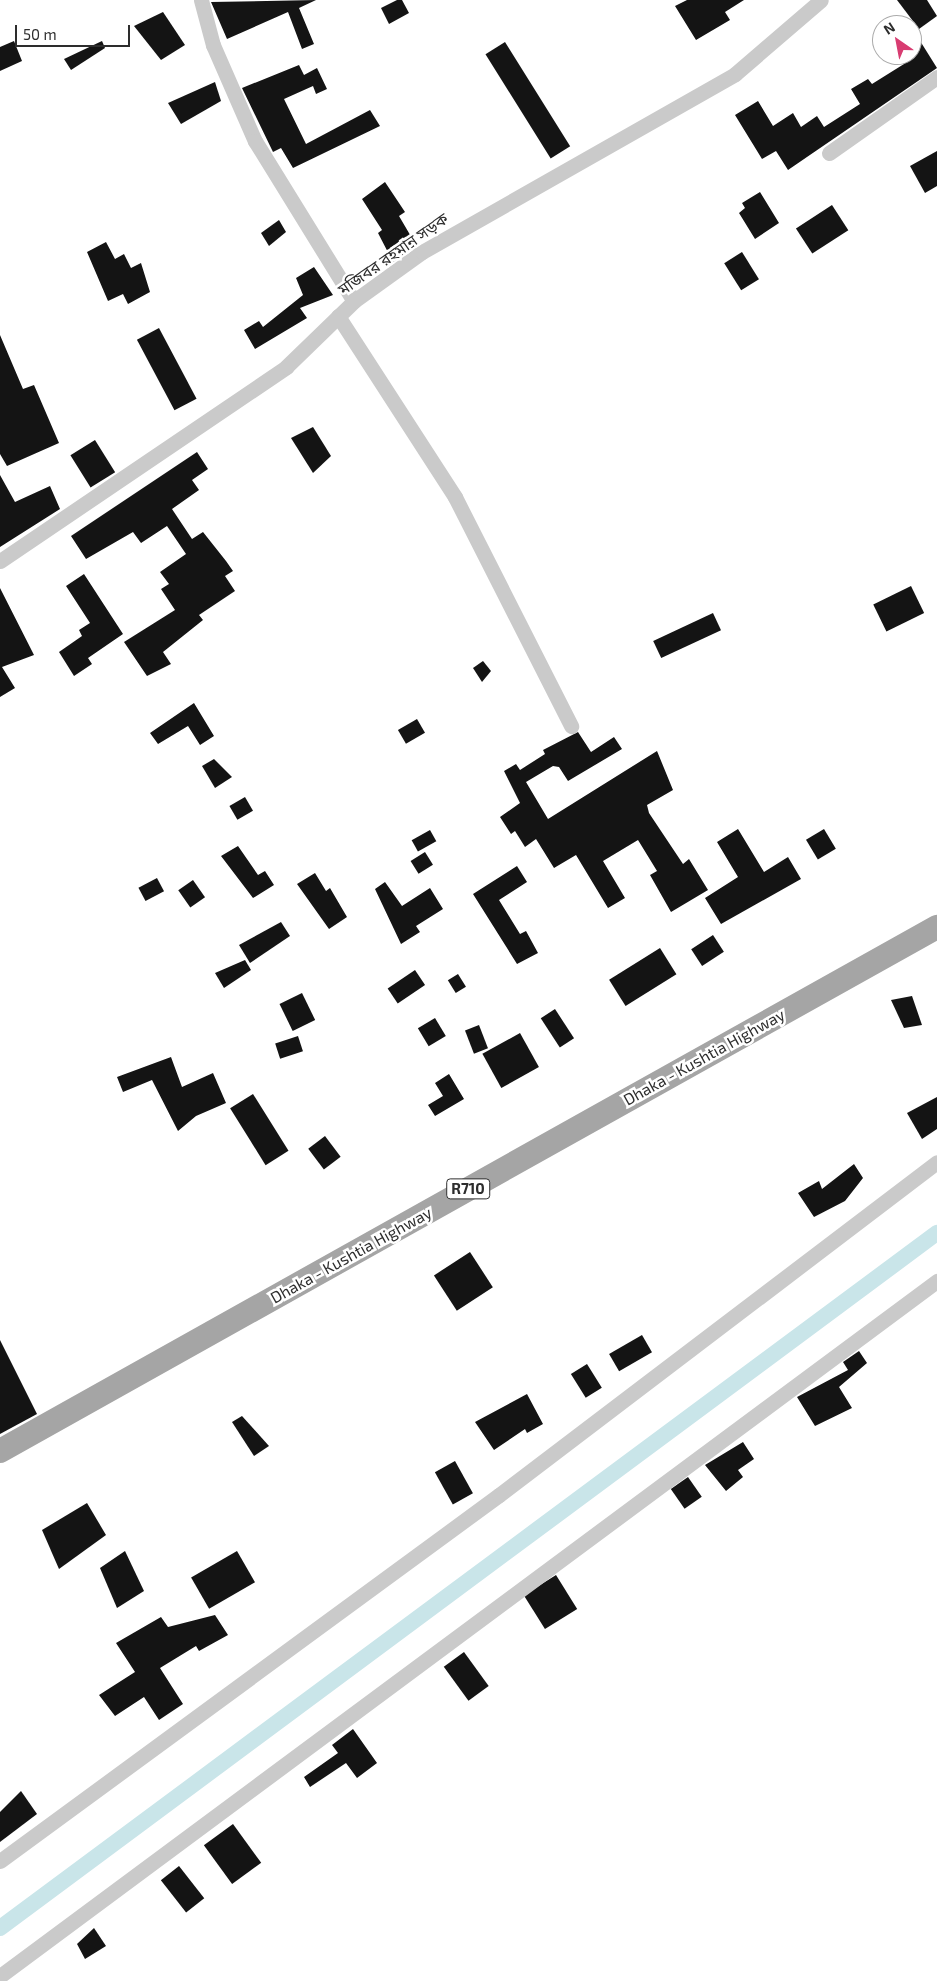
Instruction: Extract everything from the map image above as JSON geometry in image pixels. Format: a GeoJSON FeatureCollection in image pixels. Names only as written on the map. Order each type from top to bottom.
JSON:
{"type":"FeatureCollection","features":[{"type":"Feature","properties":{"kind":"main road","name":"Dhaka - Kushtia Highway"},"geometry":{"type":"LineString","coordinates":[[0,1451],[937,927]]}},
{"type":"Feature","properties":{"kind":"street"},"geometry":{"type":"LineString","coordinates":[[201,0],[213,45],[255,141],[354,301]]}},
{"type":"Feature","properties":{"kind":"street","name":"মজিবর রহমান সড়ক"},"geometry":{"type":"LineString","coordinates":[[0,561],[257,388],[354,301],[460,227],[735,74],[821,0]]}},
{"type":"Feature","properties":{"kind":"street"},"geometry":{"type":"LineString","coordinates":[[829,153],[937,77]]}},
{"type":"Feature","properties":{"kind":"street"},"geometry":{"type":"LineString","coordinates":[[338,316],[455,497],[571,726]]}},
{"type":"Feature","properties":{"kind":"street"},"geometry":{"type":"LineString","coordinates":[[0,1861],[499,1495],[937,1162]]}},
{"type":"Feature","properties":{"kind":"street"},"geometry":{"type":"LineString","coordinates":[[0,1976],[937,1281]]}},
{"type":"Feature","properties":{"kind":"building"},"geometry":{"type":"Polygon","coordinates":[[[316,0],[299,8],[314,44],[302,49],[288,12],[227,39],[211,2],[316,0]]]}},
{"type":"Feature","properties":{"kind":"building"},"geometry":{"type":"Polygon","coordinates":[[[397,0],[402,0],[409,13],[389,24],[381,8],[397,0]]]}},
{"type":"Feature","properties":{"kind":"building"},"geometry":{"type":"Polygon","coordinates":[[[687,0],[744,0],[725,12],[730,20],[696,40],[675,6],[687,0]]]}},
{"type":"Feature","properties":{"kind":"building"},"geometry":{"type":"Polygon","coordinates":[[[897,0],[927,0],[937,16],[922,27],[922,15],[908,15],[897,0]]]}},
{"type":"Feature","properties":{"kind":"building"},"geometry":{"type":"Polygon","coordinates":[[[163,12],[185,45],[161,60],[134,26],[163,12]]]}},
{"type":"Feature","properties":{"kind":"building"},"geometry":{"type":"Polygon","coordinates":[[[14,41],[22,61],[0,71],[0,47],[14,41]]]}},
{"type":"Feature","properties":{"kind":"building"},"geometry":{"type":"Polygon","coordinates":[[[102,41],[105,48],[71,70],[64,59],[102,41]]]}},
{"type":"Feature","properties":{"kind":"building"},"geometry":{"type":"Polygon","coordinates":[[[505,42],[570,146],[551,158],[485,54],[505,42]]]}},
{"type":"Feature","properties":{"kind":"building"},"geometry":{"type":"Polygon","coordinates":[[[922,44],[937,68],[788,170],[776,151],[762,159],[735,115],[758,101],[773,126],[793,113],[801,127],[817,116],[824,127],[860,104],[851,89],[868,79],[872,84],[902,65],[922,65],[922,44]]]}},
{"type":"Feature","properties":{"kind":"building"},"geometry":{"type":"Polygon","coordinates":[[[299,65],[304,75],[317,68],[327,89],[316,94],[313,86],[284,99],[306,144],[370,110],[380,126],[293,168],[281,148],[273,152],[242,88],[299,65]]]}},
{"type":"Feature","properties":{"kind":"building"},"geometry":{"type":"Polygon","coordinates":[[[215,82],[221,101],[181,124],[168,103],[215,82]]]}},
{"type":"Feature","properties":{"kind":"building"},"geometry":{"type":"Polygon","coordinates":[[[937,151],[937,186],[925,193],[910,166],[937,151]]]}},
{"type":"Feature","properties":{"kind":"building"},"geometry":{"type":"Polygon","coordinates":[[[385,182],[405,212],[399,216],[416,245],[393,262],[378,233],[382,230],[362,199],[385,182]]]}},
{"type":"Feature","properties":{"kind":"building"},"geometry":{"type":"Polygon","coordinates":[[[760,192],[779,223],[755,239],[739,213],[745,208],[742,203],[760,192]]]}},
{"type":"Feature","properties":{"kind":"building"},"geometry":{"type":"Polygon","coordinates":[[[832,205],[848,230],[812,254],[796,228],[832,205]]]}},
{"type":"Feature","properties":{"kind":"building"},"geometry":{"type":"Polygon","coordinates":[[[279,220],[286,232],[269,246],[261,233],[279,220]]]}},
{"type":"Feature","properties":{"kind":"building"},"geometry":{"type":"Polygon","coordinates":[[[106,242],[115,259],[124,254],[131,268],[141,263],[150,292],[128,304],[123,294],[108,301],[87,252],[106,242]]]}},
{"type":"Feature","properties":{"kind":"building"},"geometry":{"type":"Polygon","coordinates":[[[742,252],[759,279],[741,290],[724,263],[742,252]]]}},
{"type":"Feature","properties":{"kind":"building"},"geometry":{"type":"Polygon","coordinates":[[[314,267],[333,295],[300,308],[307,318],[255,349],[244,330],[259,321],[263,327],[303,295],[296,278],[314,267]]]}},
{"type":"Feature","properties":{"kind":"building"},"geometry":{"type":"Polygon","coordinates":[[[159,328],[197,399],[174,410],[137,340],[159,328]]]}},
{"type":"Feature","properties":{"kind":"building"},"geometry":{"type":"Polygon","coordinates":[[[0,335],[23,389],[34,385],[59,443],[7,466],[0,454],[0,335]]]}},
{"type":"Feature","properties":{"kind":"building"},"geometry":{"type":"Polygon","coordinates":[[[313,427],[331,456],[313,473],[291,438],[313,427]]]}},
{"type":"Feature","properties":{"kind":"building"},"geometry":{"type":"Polygon","coordinates":[[[95,440],[115,472],[91,488],[70,455],[95,440]]]}},
{"type":"Feature","properties":{"kind":"building"},"geometry":{"type":"Polygon","coordinates":[[[197,452],[208,469],[192,480],[199,490],[172,509],[192,539],[203,532],[226,561],[233,571],[225,576],[235,591],[199,615],[203,620],[163,652],[171,664],[147,676],[124,642],[175,610],[161,589],[169,584],[160,572],[186,554],[167,526],[141,543],[133,532],[86,559],[71,536],[197,452]]]}},
{"type":"Feature","properties":{"kind":"building"},"geometry":{"type":"Polygon","coordinates":[[[0,475],[15,502],[50,486],[60,509],[0,547],[0,475]]]}},
{"type":"Feature","properties":{"kind":"building"},"geometry":{"type":"Polygon","coordinates":[[[84,574],[123,634],[88,658],[92,664],[74,676],[59,652],[82,636],[79,630],[90,623],[66,586],[84,574]]]}},
{"type":"Feature","properties":{"kind":"building"},"geometry":{"type":"Polygon","coordinates":[[[911,586],[924,613],[886,631],[873,604],[911,586]]]}},
{"type":"Feature","properties":{"kind":"building"},"geometry":{"type":"Polygon","coordinates":[[[0,588],[34,655],[2,667],[15,688],[0,697],[0,588]]]}},
{"type":"Feature","properties":{"kind":"building"},"geometry":{"type":"Polygon","coordinates":[[[713,613],[721,630],[661,658],[653,641],[713,613]]]}},
{"type":"Feature","properties":{"kind":"building"},"geometry":{"type":"Polygon","coordinates":[[[483,661],[491,671],[482,682],[473,668],[483,661]]]}},
{"type":"Feature","properties":{"kind":"building"},"geometry":{"type":"Polygon","coordinates":[[[194,703],[214,736],[200,745],[188,726],[158,744],[150,733],[194,703]]]}},
{"type":"Feature","properties":{"kind":"building"},"geometry":{"type":"Polygon","coordinates":[[[417,719],[425,733],[406,744],[398,730],[417,719]]]}},
{"type":"Feature","properties":{"kind":"building"},"geometry":{"type":"Polygon","coordinates":[[[578,732],[591,752],[614,737],[622,749],[568,781],[559,767],[553,766],[526,782],[548,819],[657,751],[673,790],[647,805],[649,813],[683,864],[689,859],[708,890],[671,912],[650,875],[657,871],[638,840],[603,861],[625,898],[608,908],[576,855],[554,868],[536,839],[525,847],[515,831],[511,834],[500,817],[520,803],[504,771],[516,764],[520,770],[545,754],[543,750],[578,732]]]}},
{"type":"Feature","properties":{"kind":"building"},"geometry":{"type":"Polygon","coordinates":[[[214,759],[232,777],[215,788],[202,766],[214,759]]]}},
{"type":"Feature","properties":{"kind":"building"},"geometry":{"type":"Polygon","coordinates":[[[245,797],[253,811],[237,820],[229,806],[245,797]]]}},
{"type":"Feature","properties":{"kind":"building"},"geometry":{"type":"Polygon","coordinates":[[[738,829],[764,872],[788,857],[801,879],[721,924],[705,898],[738,877],[717,842],[738,829]]]}},
{"type":"Feature","properties":{"kind":"building"},"geometry":{"type":"Polygon","coordinates":[[[824,829],[836,849],[818,860],[806,840],[824,829]]]}},
{"type":"Feature","properties":{"kind":"building"},"geometry":{"type":"Polygon","coordinates":[[[430,830],[436,841],[418,852],[412,840],[430,830]]]}},
{"type":"Feature","properties":{"kind":"building"},"geometry":{"type":"Polygon","coordinates":[[[238,846],[258,875],[265,871],[274,885],[253,898],[221,856],[238,846]]]}},
{"type":"Feature","properties":{"kind":"building"},"geometry":{"type":"Polygon","coordinates":[[[425,852],[433,865],[419,874],[411,861],[425,852]]]}},
{"type":"Feature","properties":{"kind":"building"},"geometry":{"type":"Polygon","coordinates":[[[517,866],[527,882],[499,900],[520,934],[526,931],[538,953],[517,964],[473,894],[517,866]]]}},
{"type":"Feature","properties":{"kind":"building"},"geometry":{"type":"Polygon","coordinates":[[[315,873],[326,891],[330,888],[347,917],[329,929],[297,884],[315,873]]]}},
{"type":"Feature","properties":{"kind":"building"},"geometry":{"type":"Polygon","coordinates":[[[157,878],[164,891],[146,901],[138,888],[157,878]]]}},
{"type":"Feature","properties":{"kind":"building"},"geometry":{"type":"Polygon","coordinates":[[[193,880],[205,897],[190,908],[178,890],[193,880]]]}},
{"type":"Feature","properties":{"kind":"building"},"geometry":{"type":"Polygon","coordinates":[[[385,882],[402,906],[430,888],[443,909],[416,926],[420,932],[401,944],[375,889],[385,882]]]}},
{"type":"Feature","properties":{"kind":"building"},"geometry":{"type":"Polygon","coordinates":[[[281,922],[290,936],[250,963],[239,945],[281,922]]]}},
{"type":"Feature","properties":{"kind":"building"},"geometry":{"type":"Polygon","coordinates":[[[713,935],[724,952],[702,966],[691,949],[713,935]]]}},
{"type":"Feature","properties":{"kind":"building"},"geometry":{"type":"Polygon","coordinates":[[[660,948],[676,974],[626,1006],[609,980],[660,948]]]}},
{"type":"Feature","properties":{"kind":"building"},"geometry":{"type":"Polygon","coordinates":[[[245,960],[251,970],[224,988],[215,973],[245,960]]]}},
{"type":"Feature","properties":{"kind":"building"},"geometry":{"type":"Polygon","coordinates":[[[415,970],[425,985],[398,1003],[388,988],[415,970]]]}},
{"type":"Feature","properties":{"kind":"building"},"geometry":{"type":"Polygon","coordinates":[[[458,974],[466,987],[456,993],[448,980],[458,974]]]}},
{"type":"Feature","properties":{"kind":"building"},"geometry":{"type":"Polygon","coordinates":[[[302,993],[315,1020],[293,1031],[280,1004],[302,993]]]}},
{"type":"Feature","properties":{"kind":"building"},"geometry":{"type":"Polygon","coordinates":[[[912,996],[922,1025],[904,1028],[891,1000],[912,996]]]}},
{"type":"Feature","properties":{"kind":"building"},"geometry":{"type":"Polygon","coordinates":[[[555,1009],[574,1038],[560,1048],[541,1018],[555,1009]]]}},
{"type":"Feature","properties":{"kind":"building"},"geometry":{"type":"Polygon","coordinates":[[[435,1018],[446,1036],[429,1046],[418,1028],[435,1018]]]}},
{"type":"Feature","properties":{"kind":"building"},"geometry":{"type":"Polygon","coordinates":[[[479,1025],[488,1048],[474,1054],[465,1030],[479,1025]]]}},
{"type":"Feature","properties":{"kind":"building"},"geometry":{"type":"Polygon","coordinates":[[[520,1033],[539,1067],[501,1088],[482,1054],[520,1033]]]}},
{"type":"Feature","properties":{"kind":"building"},"geometry":{"type":"Polygon","coordinates":[[[298,1036],[303,1051],[280,1059],[275,1043],[298,1036]]]}},
{"type":"Feature","properties":{"kind":"building"},"geometry":{"type":"Polygon","coordinates":[[[171,1057],[182,1087],[213,1073],[226,1103],[196,1116],[178,1131],[152,1080],[123,1092],[117,1077],[171,1057]]]}},
{"type":"Feature","properties":{"kind":"building"},"geometry":{"type":"Polygon","coordinates":[[[449,1074],[464,1099],[435,1116],[428,1105],[443,1096],[435,1083],[449,1074]]]}},
{"type":"Feature","properties":{"kind":"building"},"geometry":{"type":"Polygon","coordinates":[[[253,1094],[289,1151],[266,1165],[230,1108],[253,1094]]]}},
{"type":"Feature","properties":{"kind":"building"},"geometry":{"type":"Polygon","coordinates":[[[937,1097],[937,1129],[922,1139],[907,1113],[937,1097]]]}},
{"type":"Feature","properties":{"kind":"building"},"geometry":{"type":"Polygon","coordinates":[[[325,1136],[341,1157],[324,1169],[308,1149],[325,1136]]]}},
{"type":"Feature","properties":{"kind":"building"},"geometry":{"type":"Polygon","coordinates":[[[854,1164],[863,1178],[845,1201],[814,1217],[798,1193],[819,1181],[822,1189],[854,1164]]]}},
{"type":"Feature","properties":{"kind":"building"},"geometry":{"type":"Polygon","coordinates":[[[470,1252],[493,1287],[457,1311],[434,1275],[470,1252]]]}},
{"type":"Feature","properties":{"kind":"building"},"geometry":{"type":"Polygon","coordinates":[[[642,1335],[652,1352],[619,1371],[609,1354],[642,1335]]]}},
{"type":"Feature","properties":{"kind":"building"},"geometry":{"type":"Polygon","coordinates":[[[0,1340],[37,1414],[0,1434],[0,1340]]]}},
{"type":"Feature","properties":{"kind":"building"},"geometry":{"type":"Polygon","coordinates":[[[859,1351],[867,1363],[839,1387],[852,1408],[815,1426],[797,1397],[848,1370],[843,1362],[859,1351]]]}},
{"type":"Feature","properties":{"kind":"building"},"geometry":{"type":"Polygon","coordinates":[[[587,1364],[602,1388],[586,1398],[571,1374],[587,1364]]]}},
{"type":"Feature","properties":{"kind":"building"},"geometry":{"type":"Polygon","coordinates":[[[527,1394],[543,1424],[527,1433],[525,1429],[494,1450],[475,1422],[527,1394]]]}},
{"type":"Feature","properties":{"kind":"building"},"geometry":{"type":"Polygon","coordinates":[[[242,1416],[269,1446],[254,1456],[232,1422],[242,1416]]]}},
{"type":"Feature","properties":{"kind":"building"},"geometry":{"type":"Polygon","coordinates":[[[743,1442],[754,1459],[738,1470],[743,1477],[726,1491],[705,1465],[743,1442]]]}},
{"type":"Feature","properties":{"kind":"building"},"geometry":{"type":"Polygon","coordinates":[[[455,1461],[473,1493],[453,1505],[435,1472],[455,1461]]]}},
{"type":"Feature","properties":{"kind":"building"},"geometry":{"type":"Polygon","coordinates":[[[688,1477],[702,1497],[685,1509],[671,1489],[688,1477]]]}},
{"type":"Feature","properties":{"kind":"building"},"geometry":{"type":"Polygon","coordinates":[[[87,1503],[106,1535],[59,1569],[42,1530],[87,1503]]]}},
{"type":"Feature","properties":{"kind":"building"},"geometry":{"type":"Polygon","coordinates":[[[125,1551],[144,1591],[117,1608],[100,1568],[125,1551]]]}},
{"type":"Feature","properties":{"kind":"building"},"geometry":{"type":"Polygon","coordinates":[[[237,1551],[255,1582],[209,1609],[191,1578],[237,1551]]]}},
{"type":"Feature","properties":{"kind":"building"},"geometry":{"type":"Polygon","coordinates":[[[556,1575],[577,1609],[545,1629],[524,1595],[556,1575]]]}},
{"type":"Feature","properties":{"kind":"building"},"geometry":{"type":"Polygon","coordinates":[[[215,1615],[228,1635],[199,1651],[196,1646],[160,1668],[183,1704],[159,1720],[144,1697],[115,1716],[99,1695],[135,1672],[116,1643],[161,1617],[168,1627],[215,1615]]]}},
{"type":"Feature","properties":{"kind":"building"},"geometry":{"type":"Polygon","coordinates":[[[464,1652],[489,1686],[468,1701],[444,1667],[464,1652]]]}},
{"type":"Feature","properties":{"kind":"building"},"geometry":{"type":"Polygon","coordinates":[[[353,1729],[377,1763],[357,1778],[346,1763],[310,1787],[304,1777],[338,1753],[332,1745],[353,1729]]]}},
{"type":"Feature","properties":{"kind":"building"},"geometry":{"type":"Polygon","coordinates":[[[21,1791],[37,1814],[0,1842],[0,1812],[21,1791]]]}},
{"type":"Feature","properties":{"kind":"building"},"geometry":{"type":"Polygon","coordinates":[[[233,1824],[261,1863],[232,1884],[204,1845],[233,1824]]]}},
{"type":"Feature","properties":{"kind":"building"},"geometry":{"type":"Polygon","coordinates":[[[179,1866],[204,1898],[186,1912],[161,1880],[179,1866]]]}},
{"type":"Feature","properties":{"kind":"building"},"geometry":{"type":"Polygon","coordinates":[[[94,1928],[106,1946],[85,1959],[77,1944],[94,1928]]]}},
{"type":"Feature","properties":{"kind":"waterway"},"geometry":{"type":"LineString","coordinates":[[0,1928],[937,1233]]}}]}
